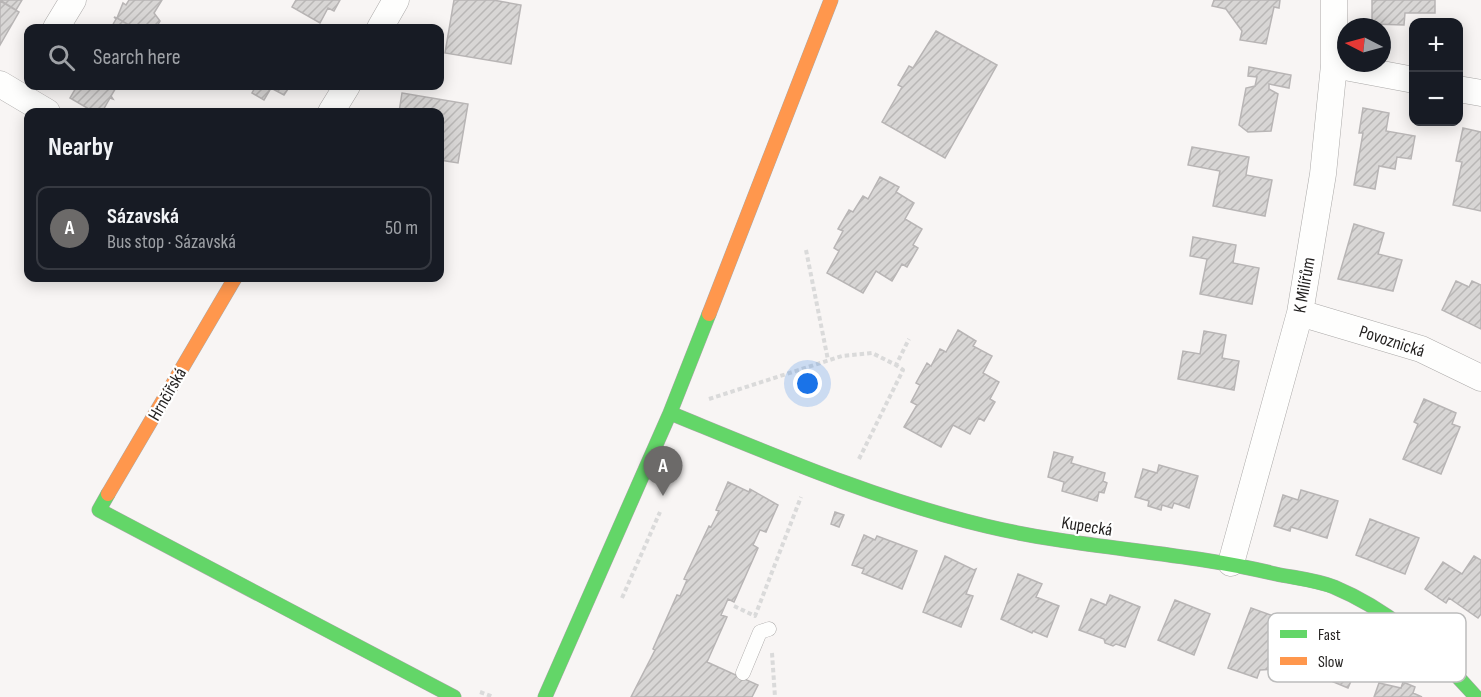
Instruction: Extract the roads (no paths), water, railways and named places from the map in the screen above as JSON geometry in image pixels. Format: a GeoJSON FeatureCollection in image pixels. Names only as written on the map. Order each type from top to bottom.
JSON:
{"type":"FeatureCollection","features":[{"type":"Feature","properties":{"kind":"street"},"geometry":{"type":"LineString","coordinates":[[58,24],[73,0]]}},
{"type":"Feature","properties":{"kind":"street"},"geometry":{"type":"LineString","coordinates":[[382,24],[396,0]]}},
{"type":"Feature","properties":{"kind":"street"},"geometry":{"type":"LineString","coordinates":[[544,697],[670,413],[831,0]]}},
{"type":"Feature","properties":{"kind":"street","name":"K Milířům"},"geometry":{"type":"LineString","coordinates":[[1231,563],[1300,313],[1323,174],[1334,64],[1334,0]]}},
{"type":"Feature","properties":{"kind":"street"},"geometry":{"type":"LineString","coordinates":[[1334,64],[1409,79]]}},
{"type":"Feature","properties":{"kind":"street"},"geometry":{"type":"LineString","coordinates":[[15,85],[42,108]]}},
{"type":"Feature","properties":{"kind":"street"},"geometry":{"type":"LineString","coordinates":[[1463,89],[1481,93]]}},
{"type":"Feature","properties":{"kind":"street"},"geometry":{"type":"LineString","coordinates":[[333,108],[345,90]]}},
{"type":"Feature","properties":{"kind":"street","name":"Hrnčířská"},"geometry":{"type":"LineString","coordinates":[[233,282],[99,510],[454,697]]}},
{"type":"Feature","properties":{"kind":"street","name":"Povoznická"},"geometry":{"type":"LineString","coordinates":[[1300,313],[1421,349],[1481,378]]}},
{"type":"Feature","properties":{"kind":"street","name":"Kupecká"},"geometry":{"type":"LineString","coordinates":[[670,413],[828,478],[985,526],[1093,547],[1231,563],[1333,587],[1381,613]]}},
{"type":"Feature","properties":{"kind":"street","name":"Kupecká"},"geometry":{"type":"LineString","coordinates":[[1463,682],[1476,697]]}},
{"type":"Feature","properties":{"kind":"lane"},"geometry":{"type":"LineString","coordinates":[[743,674],[760,632],[769,629]]}},
{"type":"Feature","properties":{"kind":"place","name":"Sázavská"},"geometry":{"type":"Point","coordinates":[663,496]}}]}
